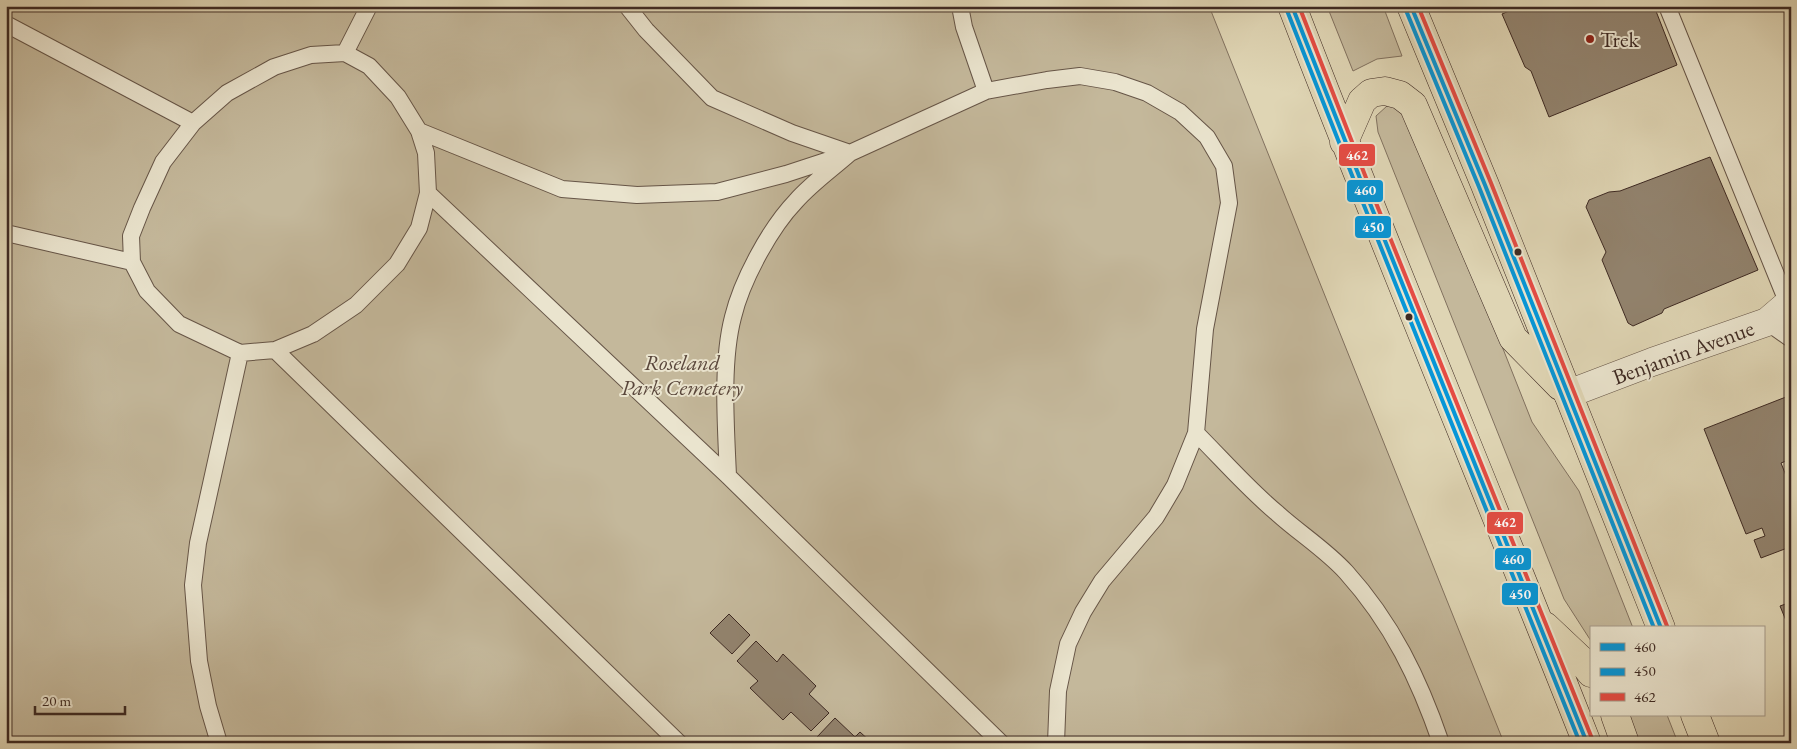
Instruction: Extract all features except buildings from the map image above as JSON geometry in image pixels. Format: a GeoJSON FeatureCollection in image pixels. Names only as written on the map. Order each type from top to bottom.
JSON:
{"type":"FeatureCollection","features":[{"type":"Feature","properties":{"kind":"main road"},"geometry":{"type":"LineString","coordinates":[[1292,6],[1344,142],[1540,622],[1587,743]]}},
{"type":"Feature","properties":{"kind":"main road"},"geometry":{"type":"LineString","coordinates":[[1411,6],[1660,626]]}},
{"type":"Feature","properties":{"kind":"main road"},"geometry":{"type":"LineString","coordinates":[[1344,142],[1362,101],[1371,93],[1385,91],[1400,94],[1413,105],[1513,338],[1568,394]]}},
{"type":"Feature","properties":{"kind":"main road"},"geometry":{"type":"LineString","coordinates":[[1540,622],[1580,659],[1590,672]]}},
{"type":"Feature","properties":{"kind":"main road"},"geometry":{"type":"LineString","coordinates":[[1615,716],[1625,743]]}},
{"type":"Feature","properties":{"kind":"main road"},"geometry":{"type":"LineString","coordinates":[[1695,716],[1706,743]]}},
{"type":"Feature","properties":{"kind":"street","name":"Benjamin Avenue"},"geometry":{"type":"LineString","coordinates":[[1568,394],[1652,362],[1767,322],[1789,302]]}},
{"type":"Feature","properties":{"kind":"lane"},"geometry":{"type":"LineString","coordinates":[[345,54],[369,6]]}},
{"type":"Feature","properties":{"kind":"lane"},"geometry":{"type":"LineString","coordinates":[[627,6],[646,30],[712,98],[792,133],[850,153]]}},
{"type":"Feature","properties":{"kind":"lane"},"geometry":{"type":"LineString","coordinates":[[960,6],[964,27],[986,91]]}},
{"type":"Feature","properties":{"kind":"lane"},"geometry":{"type":"LineString","coordinates":[[1667,6],[1789,302]]}},
{"type":"Feature","properties":{"kind":"lane"},"geometry":{"type":"LineString","coordinates":[[6,24],[193,123]]}},
{"type":"Feature","properties":{"kind":"lane"},"geometry":{"type":"LineString","coordinates":[[345,54],[369,66],[398,97],[418,131],[426,153],[428,193],[419,228],[397,264],[356,305],[313,334],[275,350],[240,353],[179,324],[147,291],[132,262],[132,236],[142,208],[163,162],[193,123],[227,93],[274,67],[312,56],[345,54]]}},
{"type":"Feature","properties":{"kind":"lane"},"geometry":{"type":"LineString","coordinates":[[418,131],[562,188],[637,195],[717,192],[786,174],[850,153],[986,91],[1080,76],[1116,82],[1147,93],[1180,112],[1207,137],[1224,166],[1229,203],[1205,329],[1196,433],[1175,485],[1156,517],[1102,581],[1083,612],[1068,644],[1058,691],[1056,743]]}},
{"type":"Feature","properties":{"kind":"lane"},"geometry":{"type":"LineString","coordinates":[[728,476],[726,408],[728,354],[736,308],[746,282],[768,239],[796,201],[850,153]]}},
{"type":"Feature","properties":{"kind":"lane"},"geometry":{"type":"LineString","coordinates":[[428,193],[728,476],[1001,743]]}},
{"type":"Feature","properties":{"kind":"lane"},"geometry":{"type":"LineString","coordinates":[[6,233],[132,262]]}},
{"type":"Feature","properties":{"kind":"lane"},"geometry":{"type":"LineString","coordinates":[[1767,322],[1791,339]]}},
{"type":"Feature","properties":{"kind":"lane"},"geometry":{"type":"LineString","coordinates":[[275,350],[679,743]]}},
{"type":"Feature","properties":{"kind":"lane"},"geometry":{"type":"LineString","coordinates":[[219,743],[208,706],[199,661],[193,585],[198,543],[240,353]]}},
{"type":"Feature","properties":{"kind":"lane"},"geometry":{"type":"LineString","coordinates":[[1196,433],[1275,512],[1345,570],[1374,606],[1404,652],[1430,710],[1441,743]]}},
{"type":"Feature","properties":{"kind":"green space","name":"Roseland Park Cemetery"},"geometry":{"type":"Polygon","coordinates":[[[6,6],[1209,6],[1504,743],[6,743],[6,6]]]}},
{"type":"Feature","properties":{"kind":"green space"},"geometry":{"type":"Polygon","coordinates":[[[1327,6],[1383,6],[1402,56],[1377,59],[1353,71],[1327,6]]]}},
{"type":"Feature","properties":{"kind":"green space"},"geometry":{"type":"Polygon","coordinates":[[[1387,106],[1403,108],[1412,119],[1532,422],[1579,491],[1632,626],[1590,626],[1590,639],[1564,599],[1378,132],[1376,116],[1387,106]]]}},
{"type":"Feature","properties":{"kind":"green space"},"geometry":{"type":"Polygon","coordinates":[[[1627,716],[1667,716],[1678,743],[1638,743],[1627,716]]]}},
{"type":"Feature","properties":{"kind":"transit line","name":"460"},"geometry":{"type":"LineString","coordinates":[[1292,6],[1587,743]]}},
{"type":"Feature","properties":{"kind":"transit line","name":"462"},"geometry":{"type":"LineString","coordinates":[[1299,6],[1370,188],[1593,741]]}},
{"type":"Feature","properties":{"kind":"transit line","name":"460"},"geometry":{"type":"LineString","coordinates":[[1411,6],[1485,185],[1660,626]]}},
{"type":"Feature","properties":{"kind":"transit line","name":"462"},"geometry":{"type":"LineString","coordinates":[[1418,6],[1491,183],[1667,626]]}},
{"type":"Feature","properties":{"kind":"transit line","name":"450"},"geometry":{"type":"LineString","coordinates":[[1286,8],[1580,743]]}},
{"type":"Feature","properties":{"kind":"transit line","name":"450"},"geometry":{"type":"LineString","coordinates":[[1405,8],[1479,187],[1653,626]]}},
{"type":"Feature","properties":{"kind":"place","name":"Trek"},"geometry":{"type":"Point","coordinates":[1590,39]}}]}
